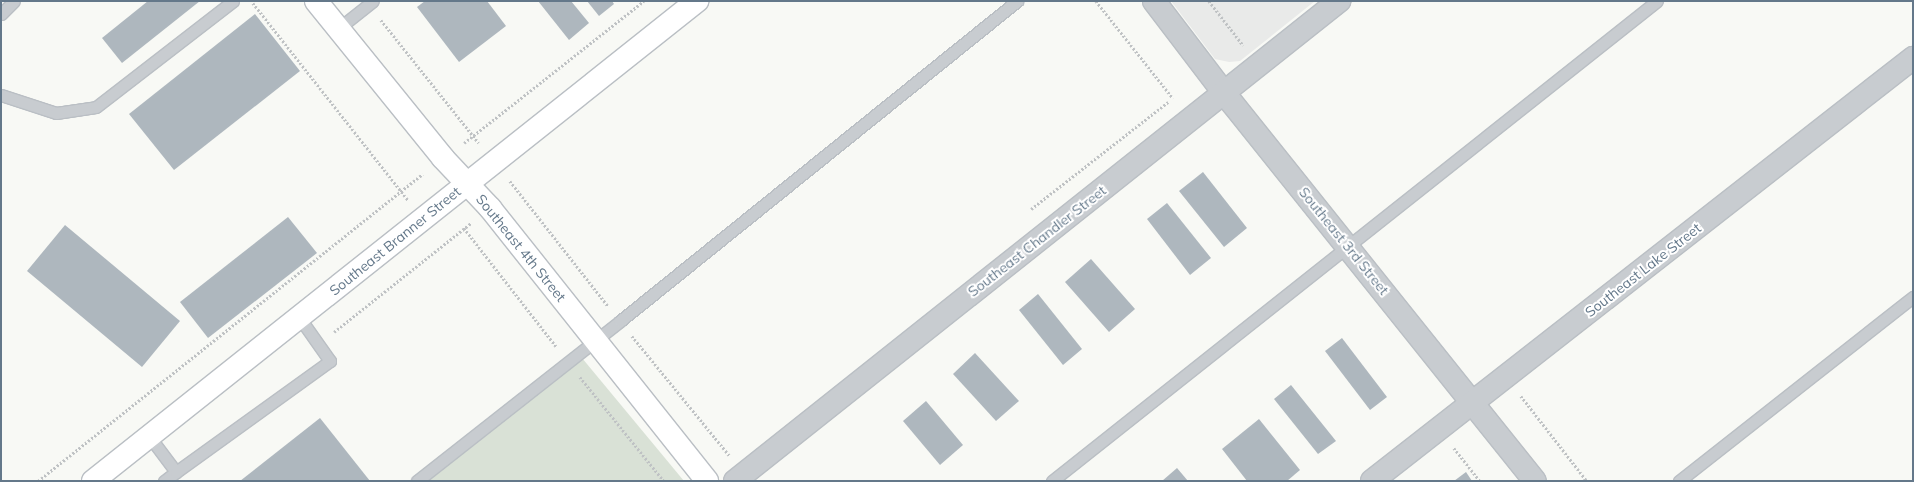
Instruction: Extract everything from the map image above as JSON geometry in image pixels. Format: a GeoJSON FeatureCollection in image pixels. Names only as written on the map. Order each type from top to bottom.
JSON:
{"type":"FeatureCollection","features":[{"type":"Feature","properties":{"kind":"main road","name":"Southeast 4th Street"},"geometry":{"type":"LineString","coordinates":[[316,1],[443,158],[490,208],[707,481]]}},
{"type":"Feature","properties":{"kind":"main road","name":"Southeast Branner Street"},"geometry":{"type":"LineString","coordinates":[[93,481],[697,1]]}},
{"type":"Feature","properties":{"kind":"street","name":"Southeast 3rd Street"},"geometry":{"type":"LineString","coordinates":[[1154,1],[1224,93],[1349,247],[1535,481]]}},
{"type":"Feature","properties":{"kind":"street","name":"Southeast Chandler Street"},"geometry":{"type":"LineString","coordinates":[[739,477],[1339,1]]}},
{"type":"Feature","properties":{"kind":"street","name":"Southeast Lake Street"},"geometry":{"type":"LineString","coordinates":[[1372,481],[1913,58]]}},
{"type":"Feature","properties":{"kind":"lane"},"geometry":{"type":"LineString","coordinates":[[1,14],[14,1]]}},
{"type":"Feature","properties":{"kind":"lane"},"geometry":{"type":"LineString","coordinates":[[1,95],[56,113],[96,107],[233,1]]}},
{"type":"Feature","properties":{"kind":"lane"},"geometry":{"type":"LineString","coordinates":[[416,481],[620,321],[1017,1]]}},
{"type":"Feature","properties":{"kind":"lane"},"geometry":{"type":"LineString","coordinates":[[1052,481],[1658,1]]}},
{"type":"Feature","properties":{"kind":"lane"},"geometry":{"type":"LineString","coordinates":[[339,28],[371,3]]}},
{"type":"Feature","properties":{"kind":"lane"},"geometry":{"type":"LineString","coordinates":[[1679,481],[1913,297]]}},
{"type":"Feature","properties":{"kind":"lane"},"geometry":{"type":"LineString","coordinates":[[164,481],[330,361],[299,317]]}},
{"type":"Feature","properties":{"kind":"lane"},"geometry":{"type":"LineString","coordinates":[[149,436],[176,472]]}},
{"type":"Feature","properties":{"kind":"path"},"geometry":{"type":"LineString","coordinates":[[251,1],[444,244]]}},
{"type":"Feature","properties":{"kind":"path"},"geometry":{"type":"LineString","coordinates":[[38,481],[401,191],[644,1]]}},
{"type":"Feature","properties":{"kind":"path"},"geometry":{"type":"LineString","coordinates":[[1096,1],[1173,98]]}},
{"type":"Feature","properties":{"kind":"path"},"geometry":{"type":"LineString","coordinates":[[1209,1],[1243,45]]}},
{"type":"Feature","properties":{"kind":"path"},"geometry":{"type":"LineString","coordinates":[[371,3],[473,136],[620,321],[739,477]]}},
{"type":"Feature","properties":{"kind":"path"},"geometry":{"type":"LineString","coordinates":[[1506,376],[1586,481]]}},
{"type":"Feature","properties":{"kind":"path"},"geometry":{"type":"LineString","coordinates":[[1440,429],[1480,481]]}},
{"type":"Feature","properties":{"kind":"shaded area"},"geometry":{"type":"Polygon","coordinates":[[[1171,1],[1315,1],[1240,61],[1229,62],[1215,59],[1171,1]]]}},
{"type":"Feature","properties":{"kind":"shaded area"},"geometry":{"type":"Polygon","coordinates":[[[582,358],[684,481],[425,481],[582,358]]]}},
{"type":"Feature","properties":{"kind":"building"},"geometry":{"type":"Polygon","coordinates":[[[148,1],[200,1],[122,63],[102,38],[148,1]]]}},
{"type":"Feature","properties":{"kind":"building"},"geometry":{"type":"Polygon","coordinates":[[[425,1],[487,1],[506,26],[459,62],[417,7],[425,1]]]}},
{"type":"Feature","properties":{"kind":"building"},"geometry":{"type":"Polygon","coordinates":[[[538,1],[571,1],[589,23],[569,40],[538,1]]]}},
{"type":"Feature","properties":{"kind":"building"},"geometry":{"type":"Polygon","coordinates":[[[587,1],[612,1],[614,4],[599,16],[587,1]]]}},
{"type":"Feature","properties":{"kind":"building"},"geometry":{"type":"Polygon","coordinates":[[[255,14],[300,71],[174,170],[129,114],[255,14]]]}},
{"type":"Feature","properties":{"kind":"building"},"geometry":{"type":"Polygon","coordinates":[[[1203,172],[1247,228],[1224,247],[1179,191],[1203,172]]]}},
{"type":"Feature","properties":{"kind":"building"},"geometry":{"type":"Polygon","coordinates":[[[1167,203],[1211,258],[1190,275],[1147,219],[1167,203]]]}},
{"type":"Feature","properties":{"kind":"building"},"geometry":{"type":"Polygon","coordinates":[[[288,217],[317,253],[208,338],[180,302],[288,217]]]}},
{"type":"Feature","properties":{"kind":"building"},"geometry":{"type":"Polygon","coordinates":[[[65,225],[180,321],[142,367],[27,271],[65,225]]]}},
{"type":"Feature","properties":{"kind":"building"},"geometry":{"type":"Polygon","coordinates":[[[1091,259],[1135,309],[1109,332],[1065,282],[1091,259]]]}},
{"type":"Feature","properties":{"kind":"building"},"geometry":{"type":"Polygon","coordinates":[[[1038,294],[1082,349],[1063,365],[1019,310],[1038,294]]]}},
{"type":"Feature","properties":{"kind":"building"},"geometry":{"type":"Polygon","coordinates":[[[1342,338],[1387,397],[1370,410],[1325,351],[1342,338]]]}},
{"type":"Feature","properties":{"kind":"building"},"geometry":{"type":"Polygon","coordinates":[[[975,353],[1019,401],[996,421],[953,374],[975,353]]]}},
{"type":"Feature","properties":{"kind":"building"},"geometry":{"type":"Polygon","coordinates":[[[1291,385],[1336,441],[1318,454],[1274,399],[1291,385]]]}},
{"type":"Feature","properties":{"kind":"building"},"geometry":{"type":"Polygon","coordinates":[[[926,401],[963,445],[940,465],[903,421],[926,401]]]}},
{"type":"Feature","properties":{"kind":"building"},"geometry":{"type":"Polygon","coordinates":[[[320,418],[370,481],[240,481],[320,418]]]}},
{"type":"Feature","properties":{"kind":"building"},"geometry":{"type":"Polygon","coordinates":[[[1259,419],[1300,470],[1287,481],[1247,481],[1222,449],[1259,419]]]}},
{"type":"Feature","properties":{"kind":"building"},"geometry":{"type":"Polygon","coordinates":[[[1177,468],[1188,481],[1162,481],[1177,468]]]}},
{"type":"Feature","properties":{"kind":"building"},"geometry":{"type":"Polygon","coordinates":[[[1466,472],[1472,481],[1454,481],[1466,472]]]}}]}
